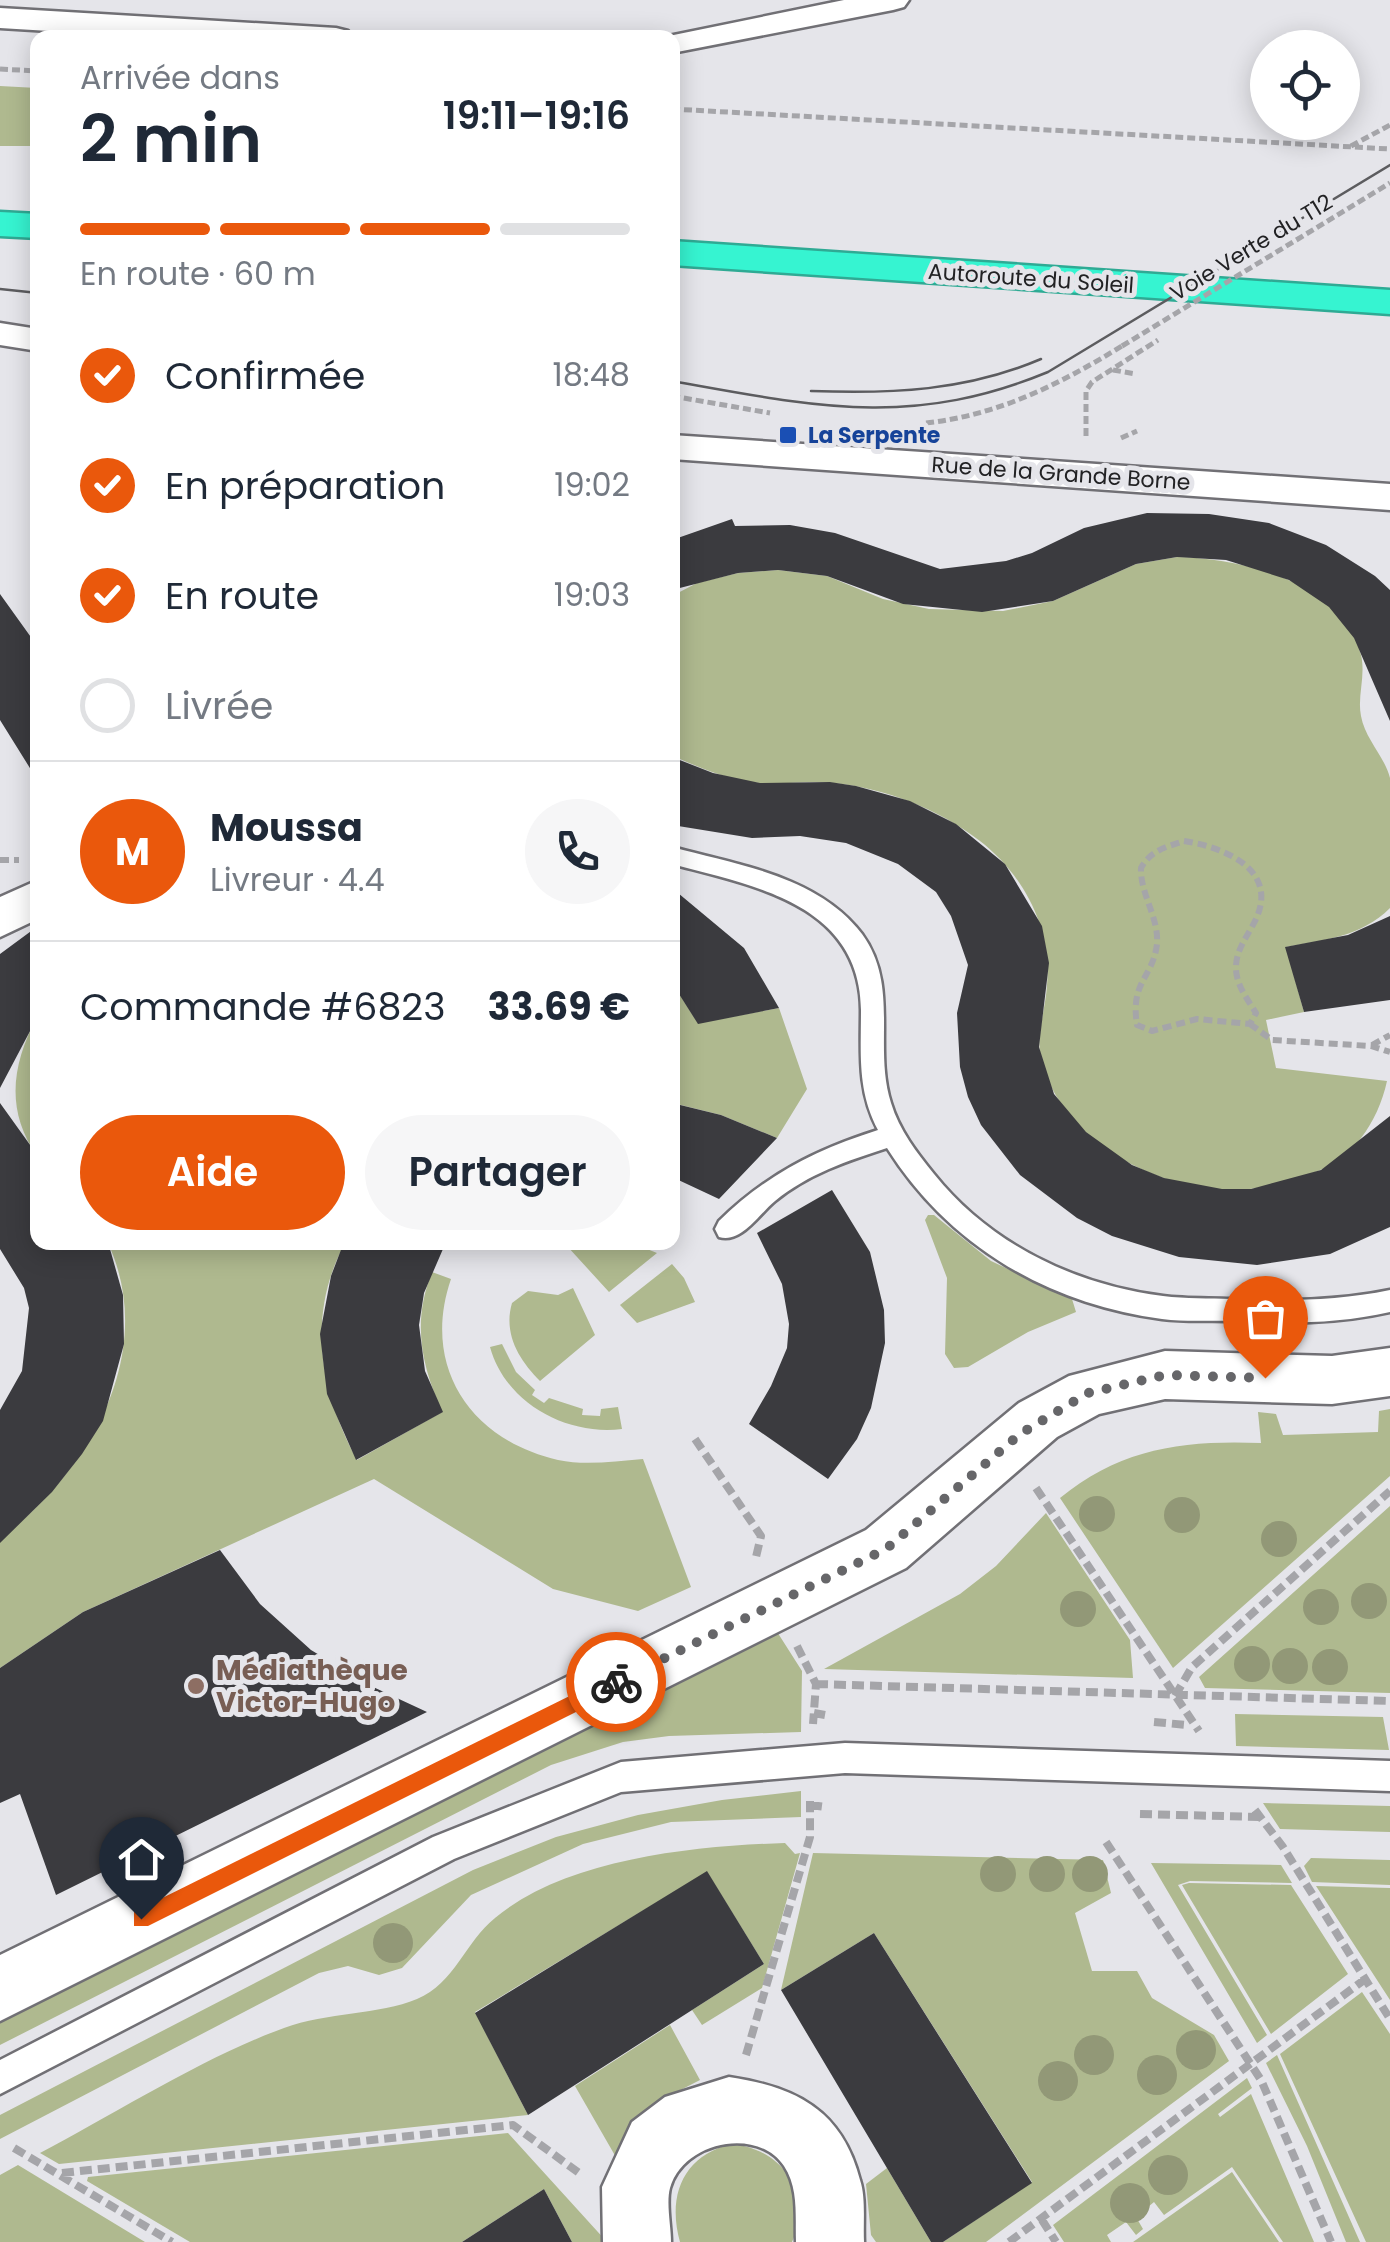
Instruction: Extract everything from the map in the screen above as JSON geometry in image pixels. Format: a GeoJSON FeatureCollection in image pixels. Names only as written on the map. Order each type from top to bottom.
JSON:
{"type":"FeatureCollection","features":[{"type":"Feature","properties":{"kind":"highway"},"geometry":{"type":"LineString","coordinates":[[4,200],[30,220]]}},
{"type":"Feature","properties":{"kind":"highway","name":"Autoroute du Soleil"},"geometry":{"type":"LineString","coordinates":[[680,219],[1390,265]]}},
{"type":"Feature","properties":{"kind":"highway","name":"Autoroute du Soleil"},"geometry":{"type":"LineString","coordinates":[[680,254],[1390,302]]}},
{"type":"Feature","properties":{"kind":"street"},"geometry":{"type":"LineString","coordinates":[[680,40],[892,0]]}},
{"type":"Feature","properties":{"kind":"street"},"geometry":{"type":"LineString","coordinates":[[0,18],[202,30]]}},
{"type":"Feature","properties":{"kind":"street"},"geometry":{"type":"LineString","coordinates":[[0,334],[30,339]]}},
{"type":"Feature","properties":{"kind":"street","name":"Rue de la Grande Borne"},"geometry":{"type":"LineString","coordinates":[[680,448],[1390,496]]}},
{"type":"Feature","properties":{"kind":"street"},"geometry":{"type":"LineString","coordinates":[[0,919],[30,902]]}},
{"type":"Feature","properties":{"kind":"street"},"geometry":{"type":"LineString","coordinates":[[0,1989],[886,1549],[1026,1430],[1088,1393],[1165,1375],[1332,1380],[1390,1372]]}},
{"type":"Feature","properties":{"kind":"street"},"geometry":{"type":"LineString","coordinates":[[636,2219],[646,2162],[666,2135],[694,2116],[731,2108],[756,2110],[786,2124],[811,2147],[828,2178],[834,2214],[830,2242]]}},
{"type":"Feature","properties":{"kind":"lane"},"geometry":{"type":"LineString","coordinates":[[680,856],[758,876],[798,892],[832,917],[855,942],[872,972],[876,1093],[892,1136],[956,1219],[995,1248],[1077,1286],[1163,1308],[1304,1314],[1390,1301]]}},
{"type":"Feature","properties":{"kind":"lane"},"geometry":{"type":"LineString","coordinates":[[728,1228],[764,1191],[804,1166],[892,1136]]}},
{"type":"Feature","properties":{"kind":"lane"},"geometry":{"type":"LineString","coordinates":[[0,2078],[444,1848],[621,1777],[845,1758],[1390,1776]]}},
{"type":"Feature","properties":{"kind":"path"},"geometry":{"type":"LineString","coordinates":[[0,69],[30,71]]}},
{"type":"Feature","properties":{"kind":"path"},"geometry":{"type":"LineString","coordinates":[[680,108],[1390,149]]}},
{"type":"Feature","properties":{"kind":"path"},"geometry":{"type":"LineString","coordinates":[[1350,147],[1390,125]]}},
{"type":"Feature","properties":{"kind":"path","name":"Voie Verte du T12"},"geometry":{"type":"LineString","coordinates":[[920,424],[1009,408],[1076,375],[1390,184]]}},
{"type":"Feature","properties":{"kind":"path"},"geometry":{"type":"LineString","coordinates":[[1086,436],[1086,391],[1158,340]]}},
{"type":"Feature","properties":{"kind":"path"},"geometry":{"type":"LineString","coordinates":[[1112,370],[1136,374]]}},
{"type":"Feature","properties":{"kind":"path"},"geometry":{"type":"LineString","coordinates":[[680,397],[784,415]]}},
{"type":"Feature","properties":{"kind":"path"},"geometry":{"type":"LineString","coordinates":[[1250,1024],[1256,1013],[1240,987],[1235,966],[1243,937],[1260,908],[1260,882],[1250,865],[1229,853],[1202,843],[1166,845],[1142,866],[1138,884],[1157,936],[1154,960],[1134,999],[1137,1025],[1152,1030],[1197,1019],[1250,1024],[1272,1040],[1371,1046],[1390,1052]]}},
{"type":"Feature","properties":{"kind":"path"},"geometry":{"type":"LineString","coordinates":[[1371,1046],[1390,1035]]}},
{"type":"Feature","properties":{"kind":"path"},"geometry":{"type":"LineString","coordinates":[[694,1439],[761,1536],[752,1570]]}},
{"type":"Feature","properties":{"kind":"path"},"geometry":{"type":"LineString","coordinates":[[1176,1696],[1192,1668],[1390,1492]]}},
{"type":"Feature","properties":{"kind":"path"},"geometry":{"type":"LineString","coordinates":[[794,1642],[816,1684],[1390,1701]]}},
{"type":"Feature","properties":{"kind":"path"},"geometry":{"type":"LineString","coordinates":[[814,1713],[825,1715]]}},
{"type":"Feature","properties":{"kind":"path"},"geometry":{"type":"LineString","coordinates":[[1154,1722],[1196,1726]]}},
{"type":"Feature","properties":{"kind":"path"},"geometry":{"type":"LineString","coordinates":[[810,1805],[825,1807]]}},
{"type":"Feature","properties":{"kind":"path"},"geometry":{"type":"LineString","coordinates":[[1140,1814],[1260,1817]]}},
{"type":"Feature","properties":{"kind":"path"},"geometry":{"type":"LineString","coordinates":[[731,2108],[810,1837]]}},
{"type":"Feature","properties":{"kind":"path"},"geometry":{"type":"LineString","coordinates":[[1106,1842],[1250,2062],[1284,2130],[1331,2242]]}},
{"type":"Feature","properties":{"kind":"path"},"geometry":{"type":"LineString","coordinates":[[1010,2242],[1364,1980]]}},
{"type":"Feature","properties":{"kind":"path"},"geometry":{"type":"LineString","coordinates":[[62,2173],[513,2125],[636,2219]]}},
{"type":"Feature","properties":{"kind":"path"},"geometry":{"type":"LineString","coordinates":[[14,2148],[62,2173],[172,2242]]}},
{"type":"Feature","properties":{"kind":"path"},"geometry":{"type":"LineString","coordinates":[[1042,2220],[1056,2242]]}},
{"type":"Feature","properties":{"kind":"green space"},"geometry":{"type":"Polygon","coordinates":[[[0,86],[30,88],[30,146],[0,146],[0,86]]]}},
{"type":"Feature","properties":{"kind":"green space"},"geometry":{"type":"Polygon","coordinates":[[[1177,557],[1230,562],[1286,579],[1334,609],[1351,630],[1361,655],[1361,716],[1390,778],[1390,908],[1354,931],[1286,947],[1304,1012],[1266,1020],[1276,1068],[1387,1081],[1383,1096],[1361,1138],[1338,1160],[1272,1185],[1217,1189],[1151,1173],[1091,1137],[1067,1112],[1050,1084],[1040,1052],[1047,964],[1040,924],[1010,870],[964,829],[911,802],[873,790],[825,782],[748,781],[680,759],[680,592],[697,583],[738,573],[778,570],[827,576],[883,599],[929,609],[1003,611],[1053,601],[1136,564],[1177,557]]]}},
{"type":"Feature","properties":{"kind":"green space"},"geometry":{"type":"Polygon","coordinates":[[[680,995],[698,1023],[779,1008],[807,1089],[777,1138],[721,1115],[680,1105],[680,995]]]}},
{"type":"Feature","properties":{"kind":"green space"},"geometry":{"type":"Polygon","coordinates":[[[29,1035],[30,1144],[16,1104],[18,1070],[29,1035]]]}},
{"type":"Feature","properties":{"kind":"green space"},"geometry":{"type":"Polygon","coordinates":[[[934,1215],[991,1261],[1072,1299],[1076,1312],[1028,1332],[968,1367],[954,1368],[945,1354],[947,1278],[925,1220],[934,1215]]]}},
{"type":"Feature","properties":{"kind":"green space"},"geometry":{"type":"Polygon","coordinates":[[[110,1250],[342,1250],[325,1298],[322,1353],[334,1407],[357,1460],[442,1412],[424,1360],[422,1308],[432,1272],[451,1279],[443,1311],[443,1341],[448,1369],[460,1395],[500,1436],[527,1450],[569,1462],[643,1459],[691,1587],[638,1611],[553,1589],[374,1479],[83,1612],[0,1668],[0,1539],[61,1480],[106,1408],[119,1368],[125,1327],[122,1285],[110,1250]]]}},
{"type":"Feature","properties":{"kind":"green space"},"geometry":{"type":"Polygon","coordinates":[[[571,1250],[657,1253],[609,1292],[571,1250]]]}},
{"type":"Feature","properties":{"kind":"green space"},"geometry":{"type":"Polygon","coordinates":[[[672,1264],[684,1278],[695,1302],[637,1323],[620,1305],[672,1264]]]}},
{"type":"Feature","properties":{"kind":"green space"},"geometry":{"type":"Polygon","coordinates":[[[573,1288],[595,1335],[540,1381],[511,1336],[512,1303],[528,1291],[558,1295],[573,1288]]]}},
{"type":"Feature","properties":{"kind":"green space"},"geometry":{"type":"Polygon","coordinates":[[[502,1344],[516,1372],[535,1390],[532,1395],[544,1403],[549,1398],[583,1409],[582,1415],[600,1416],[601,1409],[618,1407],[622,1429],[601,1430],[559,1421],[523,1399],[498,1367],[490,1347],[502,1344]]]}},
{"type":"Feature","properties":{"kind":"green space"},"geometry":{"type":"Polygon","coordinates":[[[1390,1409],[1390,1476],[1173,1668],[1060,1498],[1106,1468],[1154,1451],[1206,1443],[1261,1443],[1258,1412],[1276,1414],[1283,1435],[1378,1432],[1379,1411],[1390,1409]]]}},
{"type":"Feature","properties":{"kind":"green space"},"geometry":{"type":"Polygon","coordinates":[[[1390,1506],[1390,1693],[1205,1688],[1199,1677],[1390,1506]]]}},
{"type":"Feature","properties":{"kind":"green space"},"geometry":{"type":"Polygon","coordinates":[[[1046,1513],[1130,1640],[1133,1678],[824,1669],[960,1594],[996,1566],[1046,1513]]]}},
{"type":"Feature","properties":{"kind":"green space"},"geometry":{"type":"Polygon","coordinates":[[[774,1627],[802,1671],[801,1732],[669,1736],[623,1742],[551,1765],[0,2045],[0,2017],[774,1627]]]}},
{"type":"Feature","properties":{"kind":"green space"},"geometry":{"type":"Polygon","coordinates":[[[1235,1714],[1383,1717],[1389,1750],[1236,1746],[1235,1714]]]}},
{"type":"Feature","properties":{"kind":"green space"},"geometry":{"type":"Polygon","coordinates":[[[801,1791],[801,1817],[671,1822],[583,1844],[471,1895],[402,1968],[379,1975],[348,1966],[319,1973],[0,2139],[0,2115],[473,1870],[556,1837],[638,1815],[801,1791]]]}},
{"type":"Feature","properties":{"kind":"green space"},"geometry":{"type":"Polygon","coordinates":[[[1263,1803],[1390,1806],[1390,1832],[1280,1829],[1263,1803]]]}},
{"type":"Feature","properties":{"kind":"green space"},"geometry":{"type":"Polygon","coordinates":[[[785,1843],[795,1854],[800,1853],[762,1988],[702,2025],[692,2010],[764,1964],[707,1872],[475,2012],[528,2115],[59,2164],[40,2153],[254,2040],[301,2023],[417,1999],[441,1983],[495,1918],[558,1881],[673,1852],[785,1843]]]}},
{"type":"Feature","properties":{"kind":"green space"},"geometry":{"type":"Polygon","coordinates":[[[813,1853],[1103,1860],[1111,1893],[1075,1913],[1092,1971],[1137,1971],[1152,1998],[1214,2035],[1229,2061],[986,2242],[943,2242],[1032,2182],[874,1933],[781,1990],[813,1853]]]}},
{"type":"Feature","properties":{"kind":"green space"},"geometry":{"type":"Polygon","coordinates":[[[1311,1858],[1390,1860],[1390,1885],[1312,1882],[1304,1866],[1311,1858]]]}},
{"type":"Feature","properties":{"kind":"green space"},"geometry":{"type":"Polygon","coordinates":[[[1151,1863],[1281,1865],[1292,1883],[1190,1881],[1178,1885],[1267,2035],[1257,2043],[1151,1863]]]}},
{"type":"Feature","properties":{"kind":"green space"},"geometry":{"type":"Polygon","coordinates":[[[1182,1885],[1291,1885],[1348,1974],[1271,2034],[1182,1885]]]}},
{"type":"Feature","properties":{"kind":"green space"},"geometry":{"type":"Polygon","coordinates":[[[1316,1886],[1390,1888],[1390,2000],[1316,1886]]]}},
{"type":"Feature","properties":{"kind":"green space"},"geometry":{"type":"Polygon","coordinates":[[[1362,1992],[1390,2034],[1390,2242],[1366,2242],[1280,2054],[1362,1992]]]}},
{"type":"Feature","properties":{"kind":"green space"},"geometry":{"type":"Polygon","coordinates":[[[670,2025],[700,2080],[661,2100],[617,2159],[575,2086],[670,2025]]]}},
{"type":"Feature","properties":{"kind":"green space"},"geometry":{"type":"Polygon","coordinates":[[[1277,2055],[1360,2242],[1346,2242],[1307,2146],[1266,2063],[1277,2055]]]}},
{"type":"Feature","properties":{"kind":"green space"},"geometry":{"type":"Polygon","coordinates":[[[1247,2078],[1252,2088],[1218,2114],[1220,2117],[1251,2094],[1314,2242],[1283,2242],[1232,2167],[1164,2215],[1154,2202],[1136,2217],[1143,2229],[1136,2235],[1126,2222],[1107,2235],[1111,2242],[1064,2242],[1053,2225],[1247,2078]]]}},
{"type":"Feature","properties":{"kind":"green space"},"geometry":{"type":"Polygon","coordinates":[[[508,2133],[607,2242],[572,2242],[544,2189],[462,2242],[190,2242],[87,2181],[88,2177],[508,2133]]]}},
{"type":"Feature","properties":{"kind":"green space"},"geometry":{"type":"Polygon","coordinates":[[[732,2144],[766,2155],[789,2176],[799,2207],[792,2242],[680,2242],[676,2209],[683,2180],[701,2157],[732,2144]]]}},
{"type":"Feature","properties":{"kind":"green space"},"geometry":{"type":"Polygon","coordinates":[[[18,2165],[145,2242],[0,2242],[0,2175],[18,2165]]]}},
{"type":"Feature","properties":{"kind":"green space"},"geometry":{"type":"Polygon","coordinates":[[[887,2168],[931,2242],[876,2242],[871,2235],[866,2184],[887,2168]]]}},
{"type":"Feature","properties":{"kind":"green space"},"geometry":{"type":"Polygon","coordinates":[[[1232,2172],[1279,2242],[1133,2242],[1232,2172]]]}},
{"type":"Feature","properties":{"kind":"building"},"geometry":{"type":"Polygon","coordinates":[[[1147,513],[1209,514],[1269,523],[1326,545],[1390,590],[1390,721],[1354,638],[1329,607],[1289,580],[1226,560],[1177,557],[1136,564],[1053,601],[982,612],[903,604],[827,576],[778,570],[738,573],[680,588],[680,537],[732,519],[735,526],[790,525],[835,533],[940,569],[1006,561],[1084,528],[1147,513]]]}},
{"type":"Feature","properties":{"kind":"building"},"geometry":{"type":"Polygon","coordinates":[[[0,594],[30,636],[30,768],[0,720],[0,594]]]}},
{"type":"Feature","properties":{"kind":"building"},"geometry":{"type":"Polygon","coordinates":[[[680,760],[713,773],[760,783],[830,782],[856,786],[910,801],[956,824],[1005,864],[1042,926],[1049,963],[1039,1047],[1054,1094],[1086,1132],[1132,1165],[1164,1178],[1222,1189],[1251,1189],[1321,1170],[1390,1116],[1390,1227],[1330,1254],[1257,1265],[1179,1257],[1112,1236],[1077,1218],[1020,1175],[981,1125],[968,1097],[960,1067],[957,1013],[968,965],[951,916],[936,892],[898,864],[846,843],[800,836],[752,838],[680,826],[680,760]]]}},
{"type":"Feature","properties":{"kind":"building"},"geometry":{"type":"Polygon","coordinates":[[[680,895],[744,948],[779,1008],[698,1024],[680,996],[680,895]]]}},
{"type":"Feature","properties":{"kind":"building"},"geometry":{"type":"Polygon","coordinates":[[[1390,916],[1390,1000],[1304,1012],[1285,947],[1348,935],[1390,916]]]}},
{"type":"Feature","properties":{"kind":"building"},"geometry":{"type":"Polygon","coordinates":[[[30,932],[30,1031],[0,1088],[0,954],[30,932]]]}},
{"type":"Feature","properties":{"kind":"building"},"geometry":{"type":"Polygon","coordinates":[[[0,1103],[30,1145],[30,1250],[110,1250],[123,1295],[124,1344],[103,1421],[52,1492],[0,1543],[0,1410],[22,1371],[29,1308],[24,1288],[0,1249],[0,1103]]]}},
{"type":"Feature","properties":{"kind":"building"},"geometry":{"type":"Polygon","coordinates":[[[680,1105],[721,1115],[777,1138],[719,1199],[680,1181],[680,1105]]]}},
{"type":"Feature","properties":{"kind":"building"},"geometry":{"type":"Polygon","coordinates":[[[832,1190],[870,1252],[884,1310],[885,1343],[871,1408],[857,1439],[828,1479],[749,1424],[787,1348],[789,1324],[782,1284],[757,1233],[832,1190]]]}},
{"type":"Feature","properties":{"kind":"building"},"geometry":{"type":"Polygon","coordinates":[[[341,1250],[443,1250],[424,1293],[419,1325],[425,1371],[443,1412],[356,1460],[327,1394],[320,1334],[331,1276],[341,1250]]]}},
{"type":"Feature","properties":{"kind":"building"},"geometry":{"type":"Polygon","coordinates":[[[220,1550],[260,1604],[311,1650],[371,1686],[427,1712],[56,1895],[20,1794],[0,1803],[0,1668],[83,1612],[220,1550]]]}},
{"type":"Feature","properties":{"kind":"building"},"geometry":{"type":"Polygon","coordinates":[[[707,1871],[764,1964],[528,2115],[475,2013],[707,1871]]]}},
{"type":"Feature","properties":{"kind":"building"},"geometry":{"type":"Polygon","coordinates":[[[874,1933],[1032,2183],[943,2242],[931,2242],[781,1990],[874,1933]]]}},
{"type":"Feature","properties":{"kind":"building"},"geometry":{"type":"Polygon","coordinates":[[[544,2189],[572,2242],[462,2242],[544,2189]]]}},
{"type":"Feature","properties":{"kind":"tram line"},"geometry":{"type":"LineString","coordinates":[[680,382],[771,398],[861,407],[951,401],[998,390],[1048,372],[1390,165]]}},
{"type":"Feature","properties":{"kind":"tram line"},"geometry":{"type":"LineString","coordinates":[[0,289],[30,292]]}},
{"type":"Feature","properties":{"kind":"tram line"},"geometry":{"type":"LineString","coordinates":[[811,391],[871,392],[957,384],[1041,359]]}},
{"type":"Feature","properties":{"kind":"way so far"},"geometry":{"type":"LineString","coordinates":[[616,1682],[886,1549],[1038,1420],[1088,1393],[1165,1375],[1265,1378]]}},
{"type":"Feature","properties":{"kind":"place","name":"La Serpente"},"geometry":{"type":"Point","coordinates":[788,435]}},
{"type":"Feature","properties":{"kind":"place","name":"Médiathèque Victor-Hugo"},"geometry":{"type":"Point","coordinates":[196,1686]}},
{"type":"Feature","properties":{"kind":"route"},"geometry":{"type":"LineString","coordinates":[[141,1919],[616,1682]]}}]}
